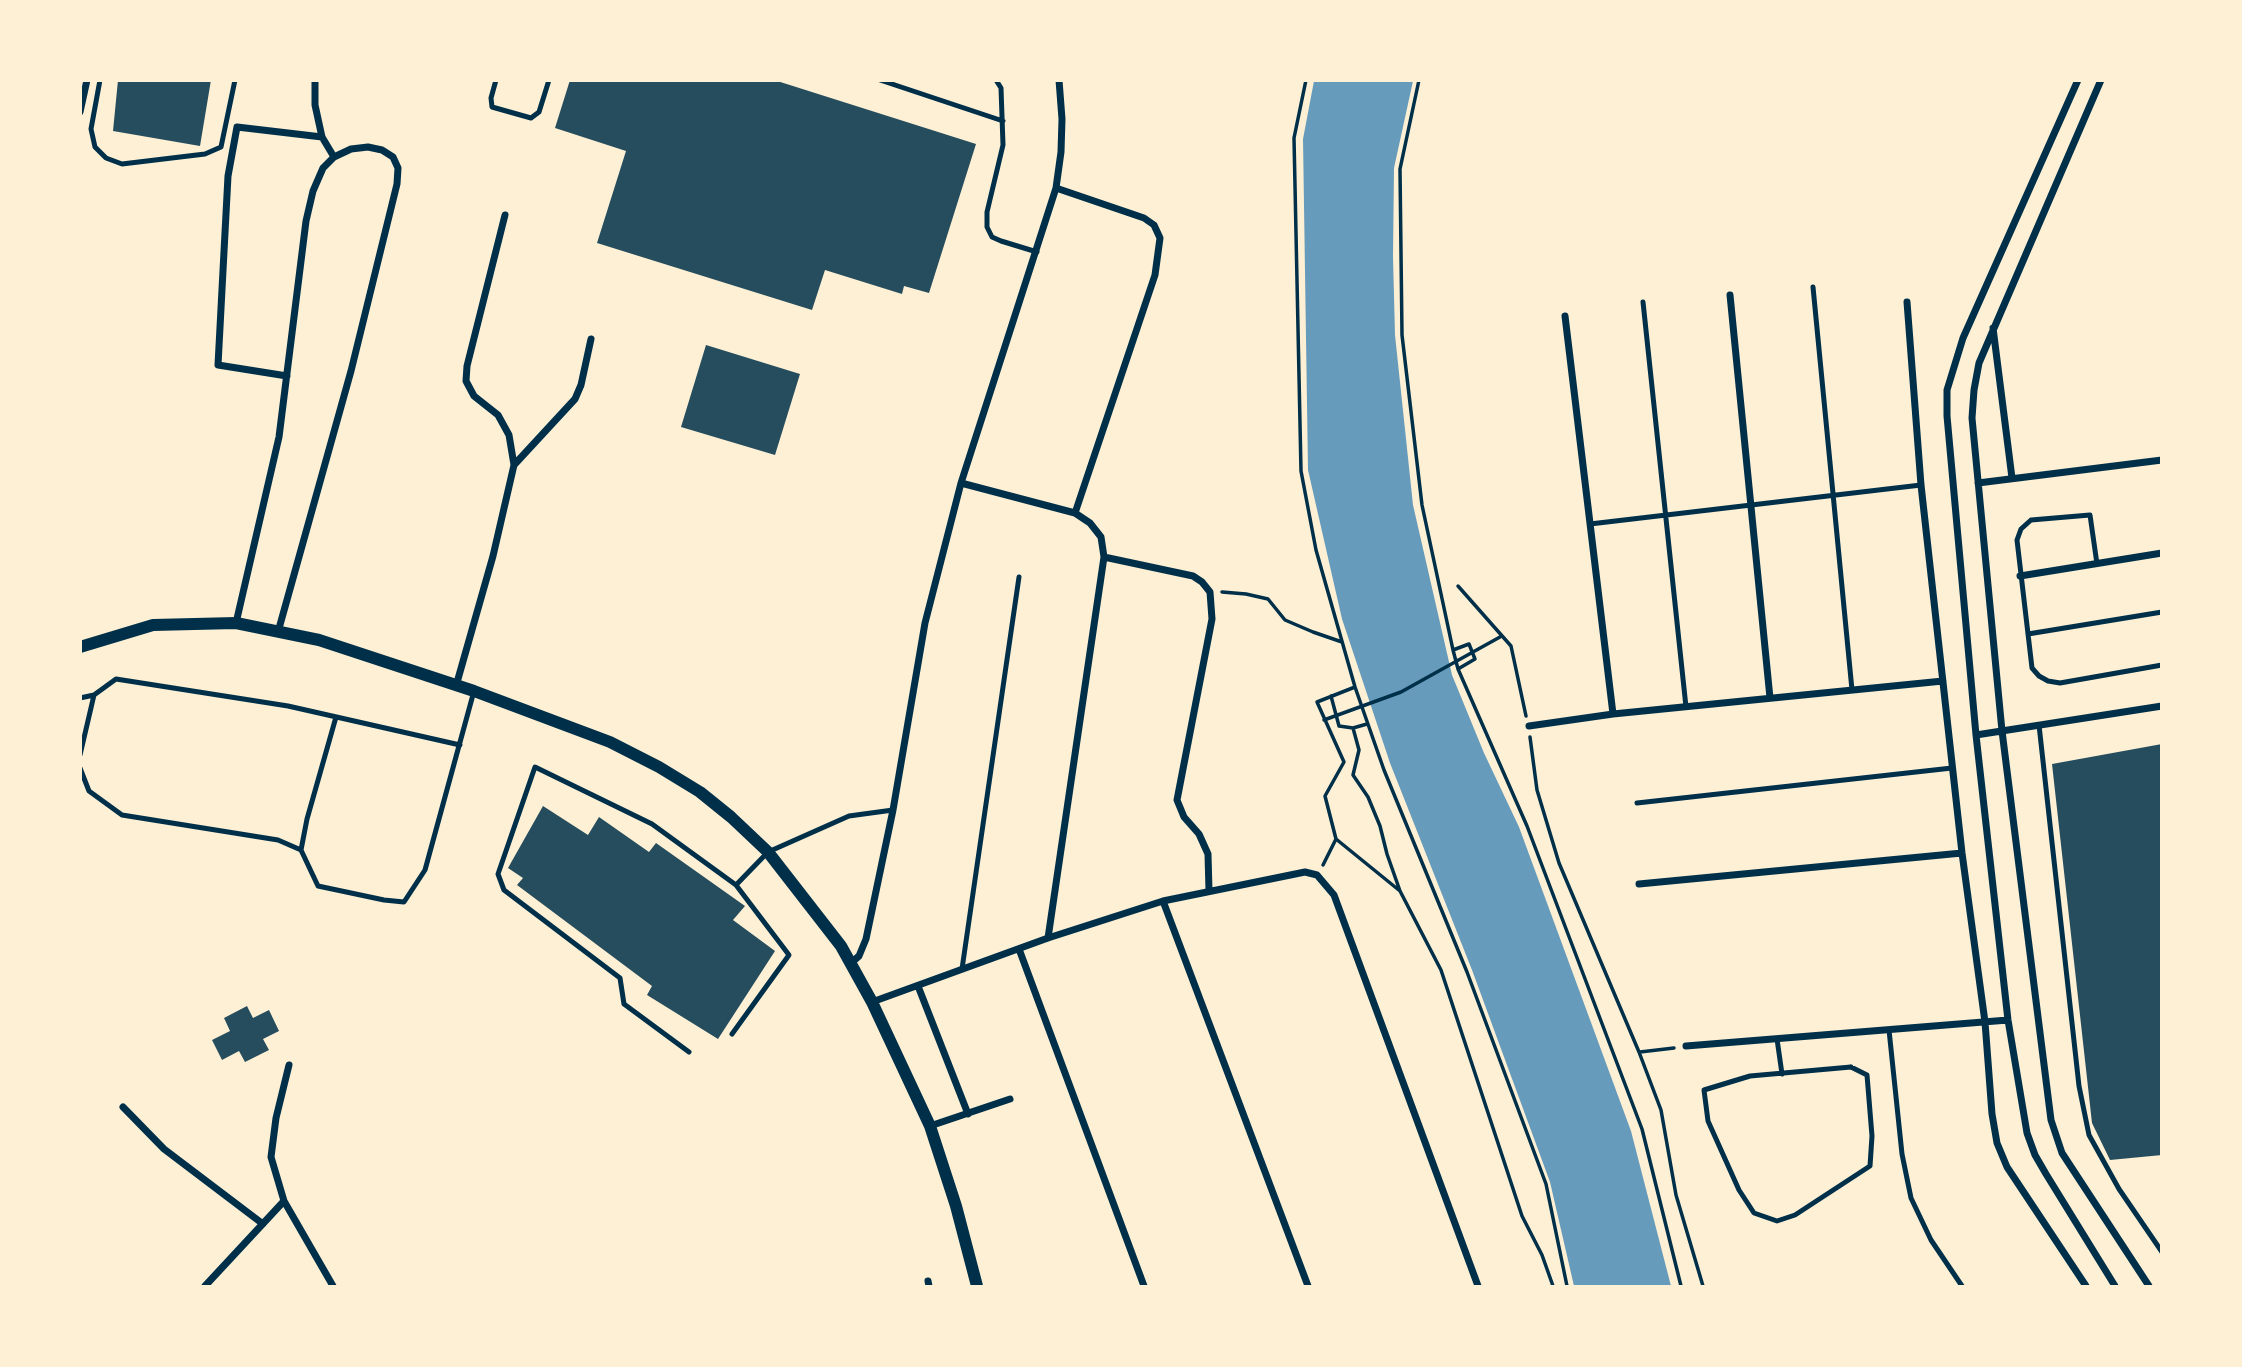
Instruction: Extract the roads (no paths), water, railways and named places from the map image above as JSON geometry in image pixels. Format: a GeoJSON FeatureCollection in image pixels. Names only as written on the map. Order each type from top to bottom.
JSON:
{"type":"FeatureCollection","features":[{"type":"Feature","properties":{"kind":"street"},"geometry":{"type":"LineString","coordinates":[[80,112],[87,80]]}},
{"type":"Feature","properties":{"kind":"street"},"geometry":{"type":"LineString","coordinates":[[316,80],[316,105],[322,137],[334,157]]}},
{"type":"Feature","properties":{"kind":"street"},"geometry":{"type":"LineString","coordinates":[[850,963],[864,949],[893,810],[925,622],[961,482],[1056,188],[1061,152],[1059,80]]}},
{"type":"Feature","properties":{"kind":"street"},"geometry":{"type":"LineString","coordinates":[[2078,80],[1963,338],[1947,390],[1947,416],[1976,735],[2008,1020],[2027,1133],[2035,1155],[2115,1286]]}},
{"type":"Feature","properties":{"kind":"street"},"geometry":{"type":"LineString","coordinates":[[2101,80],[1979,363],[1973,390],[1972,418],[2003,731],[2051,1120],[2062,1153],[2148,1286]]}},
{"type":"Feature","properties":{"kind":"street"},"geometry":{"type":"LineString","coordinates":[[287,376],[218,365],[228,176],[237,127],[322,137]]}},
{"type":"Feature","properties":{"kind":"street"},"geometry":{"type":"LineString","coordinates":[[236,623],[279,437],[306,221],[313,191],[324,168],[334,157],[351,149],[368,147],[382,150],[393,157],[398,168],[397,184],[351,371],[278,632]]}},
{"type":"Feature","properties":{"kind":"street"},"geometry":{"type":"LineString","coordinates":[[1056,188],[1144,218],[1154,225],[1160,238],[1155,275],[1075,513]]}},
{"type":"Feature","properties":{"kind":"street"},"geometry":{"type":"LineString","coordinates":[[456,686],[493,556],[514,465],[509,435],[498,415],[474,396],[466,381],[467,366],[505,215]]}},
{"type":"Feature","properties":{"kind":"street"},"geometry":{"type":"LineString","coordinates":[[1730,295],[1770,698]]}},
{"type":"Feature","properties":{"kind":"street"},"geometry":{"type":"LineString","coordinates":[[1907,302],[1921,485],[1997,1143],[2007,1167],[2087,1286]]}},
{"type":"Feature","properties":{"kind":"street"},"geometry":{"type":"LineString","coordinates":[[1565,316],[1613,714]]}},
{"type":"Feature","properties":{"kind":"street"},"geometry":{"type":"LineString","coordinates":[[1993,328],[2012,478]]}},
{"type":"Feature","properties":{"kind":"street"},"geometry":{"type":"LineString","coordinates":[[514,465],[575,399],[581,385],[591,339]]}},
{"type":"Feature","properties":{"kind":"street"},"geometry":{"type":"LineString","coordinates":[[1979,484],[2161,460]]}},
{"type":"Feature","properties":{"kind":"street"},"geometry":{"type":"LineString","coordinates":[[961,482],[1075,513],[1090,523],[1101,537],[1104,556],[1048,938]]}},
{"type":"Feature","properties":{"kind":"street"},"geometry":{"type":"LineString","coordinates":[[2020,576],[2161,553]]}},
{"type":"Feature","properties":{"kind":"street"},"geometry":{"type":"LineString","coordinates":[[1104,556],[1193,576],[1210,592],[1212,619],[1177,800],[1184,817],[1199,834],[1208,854],[1209,891]]}},
{"type":"Feature","properties":{"kind":"street"},"geometry":{"type":"LineString","coordinates":[[80,647],[153,625],[236,623],[319,640],[474,691],[610,742],[700,792],[732,817],[768,852],[841,946],[872,1002],[930,1126],[956,1206],[977,1286]]}},
{"type":"Feature","properties":{"kind":"street"},"geometry":{"type":"LineString","coordinates":[[1529,726],[1613,714],[1943,681]]}},
{"type":"Feature","properties":{"kind":"street"},"geometry":{"type":"LineString","coordinates":[[1976,735],[2161,706]]}},
{"type":"Feature","properties":{"kind":"street"},"geometry":{"type":"LineString","coordinates":[[1639,884],[1962,853]]}},
{"type":"Feature","properties":{"kind":"street"},"geometry":{"type":"LineString","coordinates":[[872,1002],[1019,948],[1163,901],[1305,872],[1317,875],[1334,895],[1478,1286]]}},
{"type":"Feature","properties":{"kind":"street"},"geometry":{"type":"LineString","coordinates":[[1163,901],[1308,1286]]}},
{"type":"Feature","properties":{"kind":"street"},"geometry":{"type":"LineString","coordinates":[[1019,948],[1144,1286]]}},
{"type":"Feature","properties":{"kind":"street"},"geometry":{"type":"LineString","coordinates":[[918,986],[968,1114]]}},
{"type":"Feature","properties":{"kind":"street"},"geometry":{"type":"LineString","coordinates":[[1686,1046],[2008,1020]]}},
{"type":"Feature","properties":{"kind":"street"},"geometry":{"type":"LineString","coordinates":[[289,1065],[276,1118],[271,1157],[284,1201],[333,1286]]}},
{"type":"Feature","properties":{"kind":"street"},"geometry":{"type":"LineString","coordinates":[[930,1126],[1010,1100]]}},
{"type":"Feature","properties":{"kind":"street"},"geometry":{"type":"LineString","coordinates":[[122,1107],[164,1149],[263,1224]]}},
{"type":"Feature","properties":{"kind":"street"},"geometry":{"type":"LineString","coordinates":[[205,1286],[284,1201]]}},
{"type":"Feature","properties":{"kind":"lane"},"geometry":{"type":"LineString","coordinates":[[100,80],[91,129],[95,146],[106,158],[122,164],[205,154],[221,147],[235,80]]}},
{"type":"Feature","properties":{"kind":"lane"},"geometry":{"type":"LineString","coordinates":[[496,80],[491,98],[492,107],[531,118],[538,111],[549,80]]}},
{"type":"Feature","properties":{"kind":"lane"},"geometry":{"type":"LineString","coordinates":[[880,80],[1003,121]]}},
{"type":"Feature","properties":{"kind":"lane"},"geometry":{"type":"LineString","coordinates":[[996,80],[1001,88],[1003,145],[987,212],[987,227],[992,237],[1037,252]]}},
{"type":"Feature","properties":{"kind":"lane"},"geometry":{"type":"LineString","coordinates":[[1813,287],[1852,690]]}},
{"type":"Feature","properties":{"kind":"lane"},"geometry":{"type":"LineString","coordinates":[[1643,302],[1686,707]]}},
{"type":"Feature","properties":{"kind":"lane"},"geometry":{"type":"LineString","coordinates":[[1590,524],[1921,485]]}},
{"type":"Feature","properties":{"kind":"lane"},"geometry":{"type":"LineString","coordinates":[[2096,564],[2090,515],[2031,520],[2021,528],[2017,540],[2032,667],[2039,676],[2060,683],[2161,665]]}},
{"type":"Feature","properties":{"kind":"lane"},"geometry":{"type":"LineString","coordinates":[[962,969],[1019,578]]}},
{"type":"Feature","properties":{"kind":"lane"},"geometry":{"type":"LineString","coordinates":[[2028,634],[2161,612]]}},
{"type":"Feature","properties":{"kind":"lane"},"geometry":{"type":"LineString","coordinates":[[80,698],[94,695],[116,679],[288,706],[460,745]]}},
{"type":"Feature","properties":{"kind":"lane"},"geometry":{"type":"LineString","coordinates":[[336,717],[301,850],[318,886],[404,902],[425,870],[474,691]]}},
{"type":"Feature","properties":{"kind":"lane"},"geometry":{"type":"LineString","coordinates":[[80,755],[94,695]]}},
{"type":"Feature","properties":{"kind":"lane"},"geometry":{"type":"LineString","coordinates":[[2039,725],[2079,1086],[2089,1135],[2119,1189],[2161,1252]]}},
{"type":"Feature","properties":{"kind":"lane"},"geometry":{"type":"LineString","coordinates":[[689,1052],[624,1003],[620,978],[504,890],[498,874],[535,767],[652,824],[736,885],[789,955],[732,1034]]}},
{"type":"Feature","properties":{"kind":"lane"},"geometry":{"type":"LineString","coordinates":[[80,768],[89,791],[122,815],[278,841],[301,850]]}},
{"type":"Feature","properties":{"kind":"lane"},"geometry":{"type":"LineString","coordinates":[[1637,803],[1952,768]]}},
{"type":"Feature","properties":{"kind":"lane"},"geometry":{"type":"LineString","coordinates":[[736,885],[768,852],[849,816],[893,810]]}},
{"type":"Feature","properties":{"kind":"lane"},"geometry":{"type":"LineString","coordinates":[[1889,1030],[1902,1154],[1911,1198],[1931,1240],[1962,1286]]}},
{"type":"Feature","properties":{"kind":"lane"},"geometry":{"type":"LineString","coordinates":[[1777,1039],[1782,1074]]}},
{"type":"Feature","properties":{"kind":"lane"},"geometry":{"type":"LineString","coordinates":[[1852,1067],[1867,1075],[1872,1136],[1870,1166],[1795,1215],[1777,1222],[1755,1213],[1739,1191],[1708,1121],[1704,1090],[1750,1076],[1782,1074],[1852,1067]]}},
{"type":"Feature","properties":{"kind":"water"},"geometry":{"type":"Polygon","coordinates":[[[1314,81],[1413,81],[1394,168],[1393,257],[1395,335],[1413,505],[1452,675],[1484,753],[1519,827],[1631,1131],[1671,1286],[1574,1286],[1550,1182],[1472,970],[1390,763],[1342,619],[1308,470],[1303,139],[1314,81]]]}}]}
